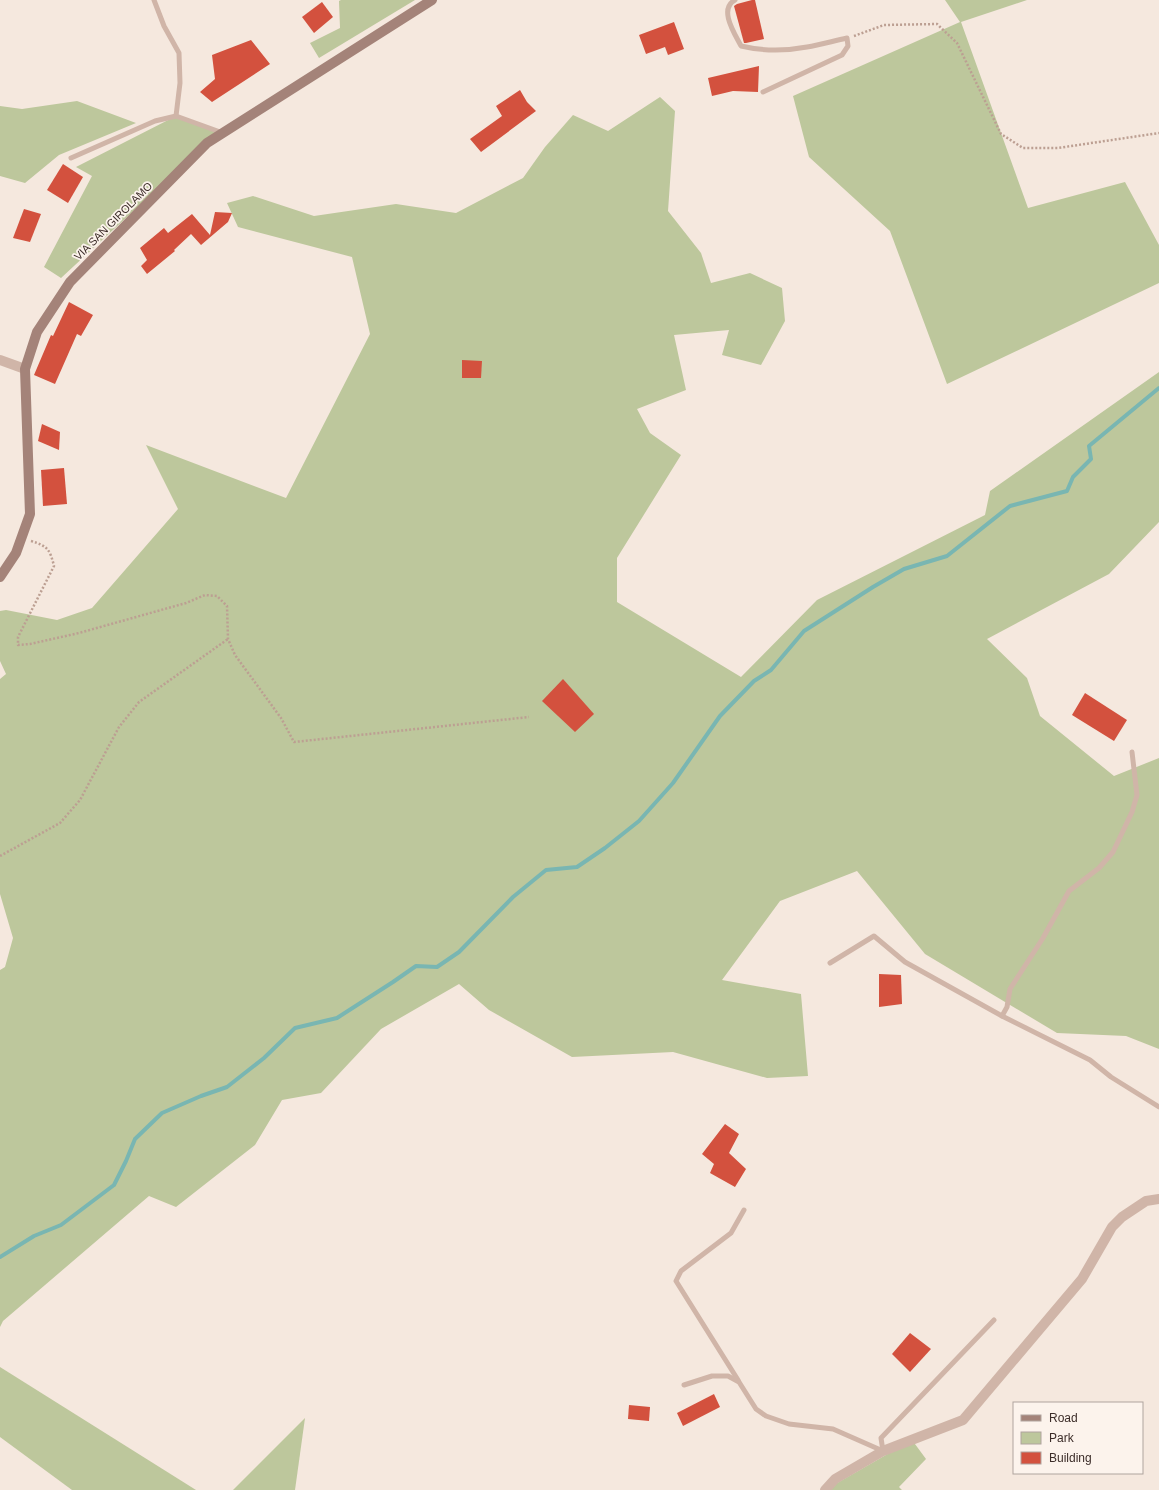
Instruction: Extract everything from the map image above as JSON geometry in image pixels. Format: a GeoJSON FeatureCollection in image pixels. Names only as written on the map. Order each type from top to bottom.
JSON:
{"type":"FeatureCollection","features":[{"type":"Feature","properties":{"kind":"street","name":"VIA SAN GIROLAMO"},"geometry":{"type":"LineString","coordinates":[[0,577],[16,554],[30,514],[24,369],[37,332],[70,282],[208,142],[432,0]]}},
{"type":"Feature","properties":{"kind":"street"},"geometry":{"type":"LineString","coordinates":[[0,360],[24,369]]}},
{"type":"Feature","properties":{"kind":"street"},"geometry":{"type":"LineString","coordinates":[[825,1490],[835,1480],[883,1451],[963,1420],[1082,1279],[1112,1227],[1122,1217],[1146,1201],[1159,1199]]}},
{"type":"Feature","properties":{"kind":"lane"},"geometry":{"type":"LineString","coordinates":[[154,0],[164,26],[179,53],[180,83],[176,116]]}},
{"type":"Feature","properties":{"kind":"lane"},"geometry":{"type":"LineString","coordinates":[[735,0],[728,7],[728,17],[741,46],[774,50],[807,48],[847,38],[848,46],[842,55],[763,92]]}},
{"type":"Feature","properties":{"kind":"lane"},"geometry":{"type":"LineString","coordinates":[[71,158],[154,121],[176,116],[223,133]]}},
{"type":"Feature","properties":{"kind":"lane"},"geometry":{"type":"LineString","coordinates":[[1002,1016],[1007,1007],[1010,989],[1043,938],[1069,891],[1099,868],[1113,852],[1132,812],[1137,795],[1132,752]]}},
{"type":"Feature","properties":{"kind":"lane"},"geometry":{"type":"LineString","coordinates":[[830,963],[874,936],[905,962],[1002,1016],[1090,1060],[1111,1077],[1159,1107]]}},
{"type":"Feature","properties":{"kind":"lane"},"geometry":{"type":"LineString","coordinates":[[744,1210],[732,1233],[682,1270],[676,1281],[756,1409],[766,1416],[789,1424],[833,1429],[883,1451]]}},
{"type":"Feature","properties":{"kind":"lane"},"geometry":{"type":"LineString","coordinates":[[883,1451],[881,1438],[994,1320]]}},
{"type":"Feature","properties":{"kind":"lane"},"geometry":{"type":"LineString","coordinates":[[684,1385],[712,1376],[728,1376],[739,1382]]}},
{"type":"Feature","properties":{"kind":"path"},"geometry":{"type":"LineString","coordinates":[[847,38],[884,25],[938,24],[957,43],[1001,134],[1023,148],[1058,148],[1159,133]]}},
{"type":"Feature","properties":{"kind":"path"},"geometry":{"type":"LineString","coordinates":[[21,538],[42,544],[50,552],[54,566],[18,637],[18,645],[30,644],[79,633],[186,603],[205,594],[217,596],[227,606],[228,639],[235,655],[281,718],[294,742],[529,717]]}},
{"type":"Feature","properties":{"kind":"path"},"geometry":{"type":"LineString","coordinates":[[0,856],[60,823],[80,800],[118,727],[139,702],[228,639]]}},
{"type":"Feature","properties":{"kind":"green space"},"geometry":{"type":"Polygon","coordinates":[[[415,0],[319,58],[310,43],[340,28],[339,1],[415,0]]]}},
{"type":"Feature","properties":{"kind":"green space"},"geometry":{"type":"Polygon","coordinates":[[[945,0],[1027,0],[961,22],[1028,208],[1125,182],[1159,245],[1159,283],[947,384],[890,231],[809,157],[793,96],[960,22],[945,0]]]}},
{"type":"Feature","properties":{"kind":"green space"},"geometry":{"type":"Polygon","coordinates":[[[660,97],[675,111],[668,211],[701,253],[711,283],[750,273],[782,288],[785,321],[761,365],[722,355],[729,330],[674,335],[686,390],[637,409],[650,433],[681,455],[617,558],[617,602],[741,677],[817,600],[985,515],[990,491],[1159,372],[1159,522],[1109,574],[987,639],[1027,678],[1040,716],[1114,776],[1159,758],[1159,1049],[1126,1036],[1057,1033],[925,954],[857,871],[780,901],[722,980],[801,994],[808,1076],[767,1078],[673,1052],[572,1057],[489,1010],[459,984],[381,1029],[321,1093],[282,1100],[255,1145],[176,1207],[149,1196],[3,1321],[0,1327],[0,970],[5,967],[13,938],[0,894],[0,679],[6,674],[0,661],[0,611],[6,610],[57,620],[92,608],[178,509],[146,445],[286,498],[370,334],[352,257],[238,227],[227,203],[253,196],[314,216],[396,204],[456,213],[523,178],[545,147],[573,115],[608,131],[660,97]]]}},
{"type":"Feature","properties":{"kind":"green space"},"geometry":{"type":"Polygon","coordinates":[[[77,101],[136,123],[59,155],[25,183],[0,176],[0,106],[22,109],[77,101]]]}},
{"type":"Feature","properties":{"kind":"green space"},"geometry":{"type":"Polygon","coordinates":[[[176,116],[223,133],[207,143],[61,278],[44,267],[92,176],[76,167],[176,116]]]}},
{"type":"Feature","properties":{"kind":"green space"},"geometry":{"type":"Polygon","coordinates":[[[0,1367],[196,1490],[72,1490],[0,1437],[0,1367]]]}},
{"type":"Feature","properties":{"kind":"green space"},"geometry":{"type":"Polygon","coordinates":[[[305,1418],[295,1490],[233,1490],[305,1418]]]}},
{"type":"Feature","properties":{"kind":"green space"},"geometry":{"type":"Polygon","coordinates":[[[912,1440],[926,1459],[899,1487],[902,1490],[825,1490],[912,1440]]]}},
{"type":"Feature","properties":{"kind":"building"},"geometry":{"type":"Polygon","coordinates":[[[755,0],[764,39],[744,43],[734,6],[755,0]]]}},
{"type":"Feature","properties":{"kind":"building"},"geometry":{"type":"Polygon","coordinates":[[[322,2],[333,17],[314,33],[302,17],[322,2]]]}},
{"type":"Feature","properties":{"kind":"building"},"geometry":{"type":"Polygon","coordinates":[[[674,22],[684,49],[668,55],[665,47],[646,54],[639,35],[674,22]]]}},
{"type":"Feature","properties":{"kind":"building"},"geometry":{"type":"Polygon","coordinates":[[[251,40],[270,64],[212,102],[200,92],[215,79],[212,55],[251,40]]]}},
{"type":"Feature","properties":{"kind":"building"},"geometry":{"type":"Polygon","coordinates":[[[759,66],[758,92],[733,91],[712,96],[708,78],[759,66]]]}},
{"type":"Feature","properties":{"kind":"building"},"geometry":{"type":"Polygon","coordinates":[[[520,90],[527,102],[536,111],[481,152],[470,139],[502,116],[496,106],[520,90]]]}},
{"type":"Feature","properties":{"kind":"building"},"geometry":{"type":"Polygon","coordinates":[[[63,164],[83,177],[68,203],[47,190],[63,164]]]}},
{"type":"Feature","properties":{"kind":"building"},"geometry":{"type":"Polygon","coordinates":[[[24,209],[41,214],[30,242],[13,238],[24,209]]]}},
{"type":"Feature","properties":{"kind":"building"},"geometry":{"type":"Polygon","coordinates":[[[215,212],[232,213],[228,222],[201,245],[191,234],[174,250],[175,251],[147,274],[141,266],[147,260],[140,248],[164,228],[168,233],[192,214],[210,235],[215,212]]]}},
{"type":"Feature","properties":{"kind":"building"},"geometry":{"type":"Polygon","coordinates":[[[69,302],[93,315],[81,336],[77,334],[55,384],[34,375],[51,335],[53,336],[69,302]]]}},
{"type":"Feature","properties":{"kind":"building"},"geometry":{"type":"Polygon","coordinates":[[[462,360],[482,361],[481,378],[462,378],[462,360]]]}},
{"type":"Feature","properties":{"kind":"building"},"geometry":{"type":"Polygon","coordinates":[[[42,424],[60,432],[59,450],[38,441],[42,424]]]}},
{"type":"Feature","properties":{"kind":"building"},"geometry":{"type":"Polygon","coordinates":[[[64,468],[67,504],[43,506],[41,470],[64,468]]]}},
{"type":"Feature","properties":{"kind":"building"},"geometry":{"type":"Polygon","coordinates":[[[563,679],[594,714],[575,732],[542,701],[563,679]]]}},
{"type":"Feature","properties":{"kind":"building"},"geometry":{"type":"Polygon","coordinates":[[[1085,693],[1127,720],[1114,741],[1072,715],[1085,693]]]}},
{"type":"Feature","properties":{"kind":"building"},"geometry":{"type":"Polygon","coordinates":[[[879,974],[901,975],[902,1004],[879,1007],[879,974]]]}},
{"type":"Feature","properties":{"kind":"building"},"geometry":{"type":"Polygon","coordinates":[[[725,1124],[739,1134],[729,1153],[746,1169],[735,1187],[710,1173],[714,1164],[702,1154],[725,1124]]]}},
{"type":"Feature","properties":{"kind":"building"},"geometry":{"type":"Polygon","coordinates":[[[910,1333],[931,1349],[910,1372],[892,1354],[910,1333]]]}},
{"type":"Feature","properties":{"kind":"building"},"geometry":{"type":"Polygon","coordinates":[[[714,1394],[720,1407],[683,1426],[677,1413],[714,1394]]]}},
{"type":"Feature","properties":{"kind":"building"},"geometry":{"type":"Polygon","coordinates":[[[629,1405],[650,1407],[649,1421],[628,1419],[629,1405]]]}},
{"type":"Feature","properties":{"kind":"waterway"},"geometry":{"type":"LineString","coordinates":[[0,1257],[34,1236],[61,1225],[114,1185],[135,1139],[162,1113],[201,1096],[227,1087],[264,1058],[295,1028],[337,1018],[416,966],[437,967],[459,952],[513,897],[546,870],[577,867],[605,848],[639,821],[673,783],[720,716],[754,681],[771,670],[804,631],[904,569],[947,556],[1010,506],[1067,491],[1073,477],[1091,459],[1089,446],[1159,388]]}}]}
